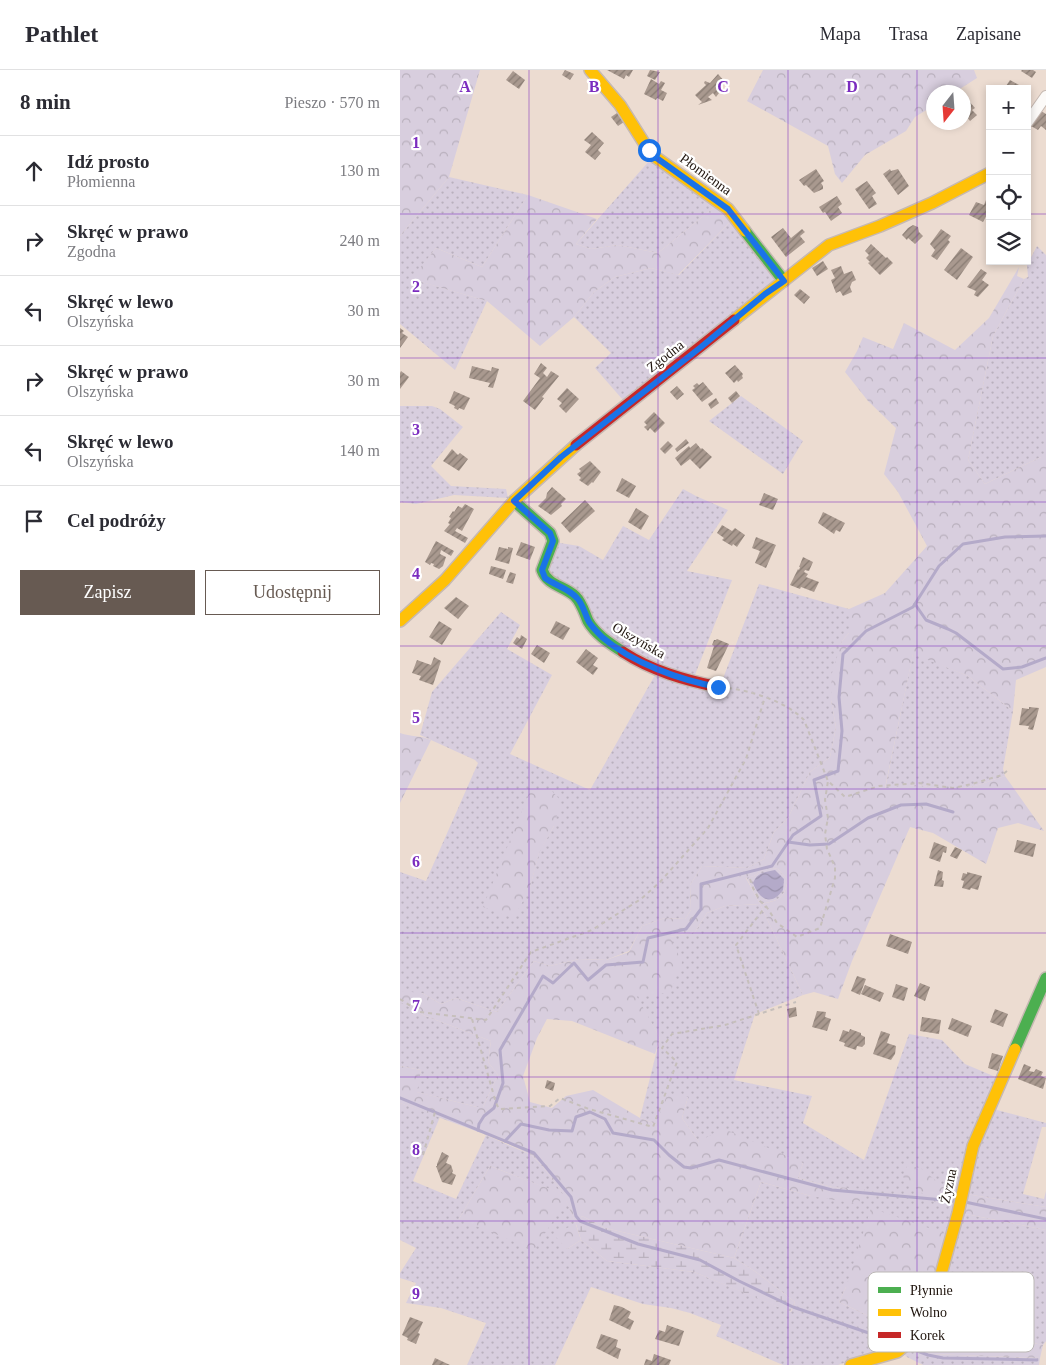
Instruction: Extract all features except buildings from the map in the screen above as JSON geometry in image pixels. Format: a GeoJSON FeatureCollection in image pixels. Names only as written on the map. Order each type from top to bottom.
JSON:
{"type":"FeatureCollection","features":[{"type":"Feature","properties":{"kind":"street","name":"Płomienna"},"geometry":{"type":"LineString","coordinates":[[590,70],[620,105],[651,154],[728,209],[784,281]]}},
{"type":"Feature","properties":{"kind":"street"},"geometry":{"type":"LineString","coordinates":[[1031,117],[1046,96]]}},
{"type":"Feature","properties":{"kind":"street","name":"Zgodna"},"geometry":{"type":"LineString","coordinates":[[400,621],[445,580],[514,501],[561,457],[829,244],[880,226],[932,203],[986,175]]}},
{"type":"Feature","properties":{"kind":"street","name":"Olszyńska"},"geometry":{"type":"LineString","coordinates":[[514,501],[550,533],[553,541],[542,570],[545,578],[568,589],[579,599],[590,623],[601,636],[622,650],[660,670],[690,682],[718,687]]}},
{"type":"Feature","properties":{"kind":"street","name":"Żyzna"},"geometry":{"type":"LineString","coordinates":[[942,1272],[958,1213],[973,1146],[1046,978]]}},
{"type":"Feature","properties":{"kind":"street","name":"Żyzna"},"geometry":{"type":"LineString","coordinates":[[851,1365],[898,1352]]}},
{"type":"Feature","properties":{"kind":"path"},"geometry":{"type":"LineString","coordinates":[[718,687],[743,690],[764,697],[797,713],[804,720],[828,781],[825,800],[828,818],[824,834],[827,850],[835,867],[835,878],[820,928],[797,937],[777,923],[766,906],[760,901],[750,879]]}},
{"type":"Feature","properties":{"kind":"path"},"geometry":{"type":"LineString","coordinates":[[400,999],[420,1012],[486,1020],[531,952],[592,930],[641,899],[660,882],[708,828],[746,759],[764,697]]}},
{"type":"Feature","properties":{"kind":"path"},"geometry":{"type":"LineString","coordinates":[[828,781],[845,797],[879,786],[919,784],[953,788],[1002,776],[1007,771]]}},
{"type":"Feature","properties":{"kind":"path"},"geometry":{"type":"LineString","coordinates":[[759,1014],[736,945],[766,906]]}},
{"type":"Feature","properties":{"kind":"path"},"geometry":{"type":"LineString","coordinates":[[472,1018],[499,1109],[550,1106],[560,1098],[589,1109],[653,1127],[677,1062],[662,1048],[672,1034],[725,1025],[796,1002]]}},
{"type":"Feature","properties":{"kind":"path"},"geometry":{"type":"LineString","coordinates":[[423,1155],[435,1112]]}},
{"type":"Feature","properties":{"kind":"green space"},"geometry":{"type":"Polygon","coordinates":[[[400,70],[480,70],[449,177],[400,236],[400,70]]]}},
{"type":"Feature","properties":{"kind":"green space"},"geometry":{"type":"Polygon","coordinates":[[[763,70],[974,70],[977,78],[966,85],[926,85],[926,110],[915,117],[906,131],[865,155],[842,183],[835,174],[828,146],[747,101],[763,70]]]}},
{"type":"Feature","properties":{"kind":"green space"},"geometry":{"type":"Polygon","coordinates":[[[650,160],[717,205],[658,253],[618,245],[591,249],[576,244],[650,160]]]}},
{"type":"Feature","properties":{"kind":"green space"},"geometry":{"type":"Polygon","coordinates":[[[449,177],[528,195],[482,267],[436,248],[412,279],[487,301],[455,370],[400,324],[400,236],[449,177]]]}},
{"type":"Feature","properties":{"kind":"green space"},"geometry":{"type":"Polygon","coordinates":[[[528,195],[597,219],[576,244],[591,249],[618,245],[658,253],[717,205],[732,220],[678,275],[651,268],[615,277],[594,292],[574,317],[540,346],[487,301],[411,279],[436,248],[482,267],[528,195]]]}},
{"type":"Feature","properties":{"kind":"green space"},"geometry":{"type":"Polygon","coordinates":[[[732,220],[776,278],[623,400],[595,368],[611,353],[574,317],[594,292],[615,277],[651,268],[679,275],[732,220]]]}},
{"type":"Feature","properties":{"kind":"green space"},"geometry":{"type":"Polygon","coordinates":[[[1037,246],[1046,255],[1046,457],[1041,457],[985,484],[968,460],[993,336],[1024,279],[1028,277],[1027,265],[1031,265],[1031,257],[1037,246]]]}},
{"type":"Feature","properties":{"kind":"green space"},"geometry":{"type":"Polygon","coordinates":[[[1019,267],[1017,276],[1024,279],[993,336],[968,460],[985,484],[1041,457],[1046,457],[1046,667],[1016,680],[1013,711],[968,676],[913,654],[885,788],[917,785],[951,790],[975,786],[1005,776],[1044,831],[1018,823],[998,828],[986,864],[933,833],[910,827],[852,961],[838,999],[814,992],[803,995],[760,904],[725,906],[707,913],[695,932],[670,937],[682,962],[670,993],[636,995],[660,1038],[655,1054],[572,1021],[547,1019],[537,1038],[523,1076],[530,1102],[552,1108],[566,1096],[593,1090],[640,1118],[656,1124],[667,1095],[688,1097],[682,1118],[699,1142],[722,1128],[803,1163],[798,1178],[832,1187],[865,1189],[858,1204],[811,1196],[761,1182],[734,1258],[605,1228],[582,1216],[576,1225],[581,1240],[567,1249],[553,1234],[576,1224],[566,1201],[534,1250],[459,1219],[490,1166],[563,1194],[543,1167],[531,1155],[500,1140],[400,1103],[400,1066],[421,1070],[417,1092],[477,1107],[483,1107],[498,1075],[488,1062],[491,1041],[423,1015],[400,1002],[401,991],[422,993],[441,1004],[456,998],[497,1012],[534,961],[550,966],[579,959],[606,960],[629,952],[642,926],[665,918],[685,919],[691,910],[690,885],[702,866],[747,868],[764,859],[774,832],[788,818],[810,772],[830,757],[836,727],[831,700],[832,673],[842,641],[849,633],[849,609],[885,593],[927,546],[898,492],[884,474],[896,428],[868,401],[845,372],[863,337],[893,349],[904,323],[955,350],[989,318],[1019,267]],[[767,867],[754,876],[746,878],[760,904],[772,902],[780,898],[785,891],[788,880],[778,869],[767,867]]]}},
{"type":"Feature","properties":{"kind":"green space"},"geometry":{"type":"Polygon","coordinates":[[[741,396],[803,441],[783,474],[709,421],[741,396]]]}},
{"type":"Feature","properties":{"kind":"green space"},"geometry":{"type":"Polygon","coordinates":[[[400,406],[432,406],[440,409],[463,427],[431,466],[451,486],[506,489],[508,498],[454,495],[416,504],[400,503],[400,406]]]}},
{"type":"Feature","properties":{"kind":"green space"},"geometry":{"type":"Polygon","coordinates":[[[683,489],[728,510],[687,571],[732,580],[693,680],[656,667],[604,636],[549,578],[547,569],[560,543],[579,546],[603,560],[623,526],[649,540],[683,489]]]}},
{"type":"Feature","properties":{"kind":"green space"},"geometry":{"type":"Polygon","coordinates":[[[759,584],[849,609],[849,633],[842,641],[831,700],[836,727],[830,757],[810,772],[788,818],[774,832],[764,859],[747,868],[702,866],[690,885],[691,910],[685,919],[665,918],[642,926],[629,951],[606,960],[579,959],[550,966],[534,961],[497,1012],[456,998],[441,1004],[422,993],[401,1002],[423,1015],[491,1041],[488,1062],[498,1075],[483,1107],[416,1092],[421,1070],[400,1066],[400,872],[426,881],[478,763],[420,735],[432,692],[501,612],[520,625],[507,649],[552,675],[510,754],[590,790],[655,675],[719,689],[759,584]],[[551,790],[529,891],[539,852],[554,826],[551,790]]]}},
{"type":"Feature","properties":{"kind":"green space"},"geometry":{"type":"Polygon","coordinates":[[[913,653],[968,676],[1013,711],[1003,769],[1005,776],[975,786],[951,790],[917,785],[885,789],[913,653]]]}},
{"type":"Feature","properties":{"kind":"green space"},"geometry":{"type":"Polygon","coordinates":[[[400,733],[431,740],[400,803],[400,733]]]}},
{"type":"Feature","properties":{"kind":"green space"},"geometry":{"type":"Polygon","coordinates":[[[551,790],[561,801],[554,826],[539,853],[529,891],[513,918],[483,907],[530,791],[551,790]]]}},
{"type":"Feature","properties":{"kind":"green space"},"geometry":{"type":"Polygon","coordinates":[[[767,867],[778,869],[788,880],[782,896],[776,900],[760,904],[746,877],[754,876],[767,867]]]}},
{"type":"Feature","properties":{"kind":"green space"},"geometry":{"type":"Polygon","coordinates":[[[760,904],[803,995],[755,1014],[734,1080],[812,1096],[803,1123],[864,1160],[909,1034],[942,1040],[965,1064],[998,1078],[954,1205],[949,1235],[876,1272],[868,1272],[868,1276],[846,1287],[839,1302],[868,1316],[868,1352],[875,1352],[838,1365],[783,1365],[716,1336],[721,1325],[690,1313],[643,1304],[591,1287],[555,1365],[467,1365],[486,1323],[441,1308],[406,1303],[416,1283],[400,1278],[400,1273],[416,1248],[400,1240],[400,1103],[440,1117],[413,1181],[456,1199],[486,1135],[531,1155],[543,1167],[564,1195],[490,1166],[459,1219],[566,1200],[576,1224],[567,1249],[581,1240],[607,1261],[694,1272],[791,1312],[795,1302],[756,1272],[734,1258],[761,1182],[811,1196],[865,1190],[832,1187],[798,1178],[803,1163],[699,1142],[682,1118],[688,1097],[656,1124],[640,1118],[660,1038],[635,995],[670,937],[695,932],[707,913],[725,906],[760,904]]]}},
{"type":"Feature","properties":{"kind":"green space"},"geometry":{"type":"Polygon","coordinates":[[[993,1109],[1046,1123],[1046,1127],[1042,1127],[1023,1194],[1044,1199],[1046,1191],[1046,1207],[966,1194],[977,1151],[993,1109]]]}},
{"type":"Feature","properties":{"kind":"green space"},"geometry":{"type":"Polygon","coordinates":[[[907,1166],[921,1168],[956,1198],[954,1205],[931,1201],[903,1177],[907,1166]]]}},
{"type":"Feature","properties":{"kind":"green space"},"geometry":{"type":"Polygon","coordinates":[[[966,1194],[1046,1207],[1046,1230],[961,1213],[966,1194]]]}},
{"type":"Feature","properties":{"kind":"green space"},"geometry":{"type":"Polygon","coordinates":[[[871,1208],[949,1235],[938,1272],[868,1272],[868,1316],[839,1302],[846,1287],[871,1208]]]}},
{"type":"Feature","properties":{"kind":"green space"},"geometry":{"type":"Polygon","coordinates":[[[961,1213],[1046,1230],[1046,1341],[1043,1345],[1034,1343],[1034,1272],[945,1272],[961,1213]]]}},
{"type":"Feature","properties":{"kind":"green space"},"geometry":{"type":"Polygon","coordinates":[[[582,1216],[605,1228],[734,1258],[756,1272],[795,1302],[790,1312],[694,1272],[607,1261],[581,1240],[576,1224],[582,1216]]]}},
{"type":"Feature","properties":{"kind":"green space"},"geometry":{"type":"Polygon","coordinates":[[[1034,1343],[1043,1345],[1040,1358],[930,1354],[927,1352],[1034,1352],[1034,1343]]]}},
{"type":"Feature","properties":{"kind":"green space"},"geometry":{"type":"Polygon","coordinates":[[[927,1352],[930,1354],[1040,1358],[1039,1365],[923,1365],[903,1353],[927,1352]]]}},
{"type":"Feature","properties":{"kind":"water"},"geometry":{"type":"Polygon","coordinates":[[[775,870],[784,879],[783,890],[774,898],[766,899],[762,897],[753,883],[761,874],[775,870]]]}},
{"type":"Feature","properties":{"kind":"waterway"},"geometry":{"type":"LineString","coordinates":[[478,1130],[484,1116],[494,1108],[503,1083],[500,1050],[543,976],[553,983],[574,963],[588,980],[606,965],[643,962],[648,938],[686,929],[701,909],[701,884],[772,866],[793,835],[821,816],[814,780],[838,771],[842,731],[839,697],[843,654],[866,631],[913,607],[939,566],[963,544],[1005,537],[1046,536]]}},
{"type":"Feature","properties":{"kind":"waterway"},"geometry":{"type":"LineString","coordinates":[[915,604],[926,620],[956,633],[1003,669],[1022,667],[1046,658]]}},
{"type":"Feature","properties":{"kind":"waterway"},"geometry":{"type":"LineString","coordinates":[[788,842],[810,845],[829,844],[868,818],[901,805],[926,804],[953,812]]}},
{"type":"Feature","properties":{"kind":"waterway"},"geometry":{"type":"LineString","coordinates":[[400,1098],[534,1153],[571,1197],[576,1216],[580,1221],[638,1244],[700,1260],[793,1307],[868,1333]]}},
{"type":"Feature","properties":{"kind":"waterway"},"geometry":{"type":"LineString","coordinates":[[505,1141],[521,1124],[549,1130],[572,1131],[576,1117],[590,1112],[605,1119],[613,1133],[654,1140],[684,1167],[691,1168],[719,1160],[832,1190],[955,1201]]}},
{"type":"Feature","properties":{"kind":"waterway"},"geometry":{"type":"LineString","coordinates":[[965,1202],[1046,1219]]}},
{"type":"Feature","properties":{"kind":"waterway"},"geometry":{"type":"LineString","coordinates":[[920,1352],[943,1358],[1037,1360]]}},
{"type":"Feature","properties":{"kind":"traffic: fast"},"geometry":{"type":"LineString","coordinates":[[745,231],[784,281]]}},
{"type":"Feature","properties":{"kind":"traffic: fast"},"geometry":{"type":"LineString","coordinates":[[514,501],[550,533],[553,541],[542,570],[545,575],[552,582],[575,596],[595,631],[623,652]]}},
{"type":"Feature","properties":{"kind":"traffic: fast"},"geometry":{"type":"LineString","coordinates":[[1015,1049],[1046,978]]}},
{"type":"Feature","properties":{"kind":"traffic: slow"},"geometry":{"type":"LineString","coordinates":[[590,70],[620,105],[651,154],[728,209],[745,231]]}},
{"type":"Feature","properties":{"kind":"traffic: slow"},"geometry":{"type":"LineString","coordinates":[[734,320],[829,245],[880,226],[932,203],[986,175]]}},
{"type":"Feature","properties":{"kind":"traffic: slow"},"geometry":{"type":"LineString","coordinates":[[400,621],[445,580],[514,501],[576,445]]}},
{"type":"Feature","properties":{"kind":"traffic: slow"},"geometry":{"type":"LineString","coordinates":[[942,1272],[958,1213],[973,1146],[1015,1049]]}},
{"type":"Feature","properties":{"kind":"traffic: slow"},"geometry":{"type":"LineString","coordinates":[[851,1365],[897,1352]]}},
{"type":"Feature","properties":{"kind":"traffic: jam"},"geometry":{"type":"LineString","coordinates":[[576,445],[734,320]]}},
{"type":"Feature","properties":{"kind":"traffic: jam"},"geometry":{"type":"LineString","coordinates":[[623,652],[634,659],[669,674],[718,687]]}},
{"type":"Feature","properties":{"kind":"route"},"geometry":{"type":"LineString","coordinates":[[649,150],[651,154],[728,209],[784,281],[765,294],[561,457],[514,501],[550,533],[553,541],[552,548],[542,570],[545,578],[568,589],[579,599],[590,623],[601,636],[630,655],[660,670],[690,682],[718,687]]}}]}
